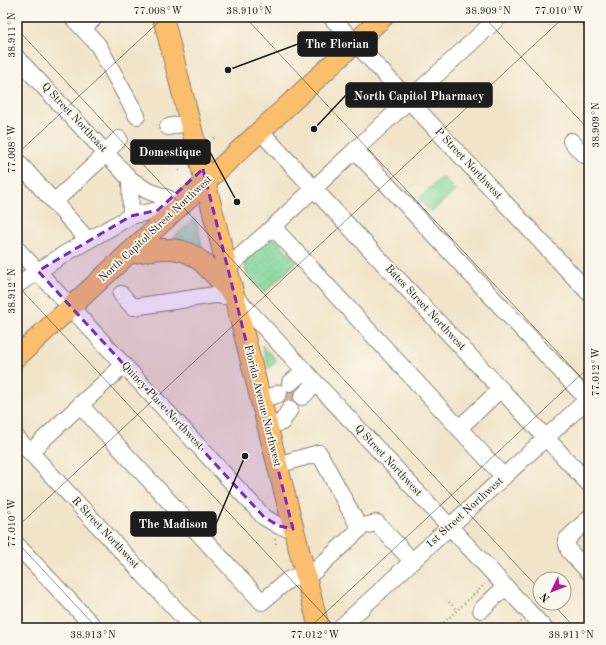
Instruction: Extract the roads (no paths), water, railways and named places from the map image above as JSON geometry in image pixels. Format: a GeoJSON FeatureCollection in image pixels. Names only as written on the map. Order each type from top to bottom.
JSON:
{"type":"FeatureCollection","features":[{"type":"Feature","properties":{"kind":"main road","name":"Florida Avenue Northwest"},"geometry":{"type":"LineString","coordinates":[[163,17],[205,176],[233,296],[288,396],[277,465],[319,628]]}},
{"type":"Feature","properties":{"kind":"main road"},"geometry":{"type":"LineString","coordinates":[[17,340],[66,303],[164,205],[205,176],[351,38],[366,17]]}},
{"type":"Feature","properties":{"kind":"main road","name":"North Capitol Street Northwest"},"geometry":{"type":"LineString","coordinates":[[17,357],[66,303],[129,254],[205,176],[261,132],[351,38],[383,17]]}},
{"type":"Feature","properties":{"kind":"main road"},"geometry":{"type":"LineString","coordinates":[[129,254],[159,248],[184,251],[196,256],[233,296]]}},
{"type":"Feature","properties":{"kind":"street"},"geometry":{"type":"LineString","coordinates":[[95,17],[78,23],[101,50],[137,116]]}},
{"type":"Feature","properties":{"kind":"street","name":"P Street Northwest"},"geometry":{"type":"LineString","coordinates":[[331,17],[588,291]]}},
{"type":"Feature","properties":{"kind":"street"},"geometry":{"type":"LineString","coordinates":[[226,269],[409,100],[480,37],[499,17]]}},
{"type":"Feature","properties":{"kind":"street","name":"Q Street Northeast"},"geometry":{"type":"LineString","coordinates":[[17,58],[130,179],[164,205]]}},
{"type":"Feature","properties":{"kind":"street"},"geometry":{"type":"LineString","coordinates":[[168,127],[191,122]]}},
{"type":"Feature","properties":{"kind":"street","name":"Bates Street Northwest"},"geometry":{"type":"LineString","coordinates":[[261,132],[589,484]]}},
{"type":"Feature","properties":{"kind":"street"},"geometry":{"type":"LineString","coordinates":[[54,202],[119,139]]}},
{"type":"Feature","properties":{"kind":"street"},"geometry":{"type":"LineString","coordinates":[[571,141],[587,155]]}},
{"type":"Feature","properties":{"kind":"street"},"geometry":{"type":"LineString","coordinates":[[355,150],[588,399]]}},
{"type":"Feature","properties":{"kind":"street"},"geometry":{"type":"LineString","coordinates":[[17,161],[88,240]]}},
{"type":"Feature","properties":{"kind":"street"},"geometry":{"type":"LineString","coordinates":[[130,179],[132,216]]}},
{"type":"Feature","properties":{"kind":"street"},"geometry":{"type":"LineString","coordinates":[[17,286],[88,240],[132,216],[164,205]]}},
{"type":"Feature","properties":{"kind":"street"},"geometry":{"type":"LineString","coordinates":[[273,227],[504,477]]}},
{"type":"Feature","properties":{"kind":"street","name":"Quincy Place Northwest"},"geometry":{"type":"LineString","coordinates":[[17,249],[264,517],[279,526],[293,529]]}},
{"type":"Feature","properties":{"kind":"street"},"geometry":{"type":"LineString","coordinates":[[121,294],[133,307],[216,295],[233,296]]}},
{"type":"Feature","properties":{"kind":"street","name":"Q Street Northwest"},"geometry":{"type":"LineString","coordinates":[[233,296],[288,396],[449,526],[544,628]]}},
{"type":"Feature","properties":{"kind":"street"},"geometry":{"type":"LineString","coordinates":[[30,452],[124,365]]}},
{"type":"Feature","properties":{"kind":"street"},"geometry":{"type":"LineString","coordinates":[[459,428],[501,389]]}},
{"type":"Feature","properties":{"kind":"street","name":"1st Street Northwest"},"geometry":{"type":"LineString","coordinates":[[340,628],[588,399]]}},
{"type":"Feature","properties":{"kind":"street"},"geometry":{"type":"LineString","coordinates":[[80,405],[262,602],[288,580],[306,576],[363,526],[377,523],[412,561]]}},
{"type":"Feature","properties":{"kind":"street","name":"R Street Northwest"},"geometry":{"type":"LineString","coordinates":[[17,438],[193,628]]}},
{"type":"Feature","properties":{"kind":"street"},"geometry":{"type":"LineString","coordinates":[[277,465],[319,453],[360,529]]}},
{"type":"Feature","properties":{"kind":"street"},"geometry":{"type":"LineString","coordinates":[[589,518],[566,540],[569,551],[589,572]]}},
{"type":"Feature","properties":{"kind":"street"},"geometry":{"type":"LineString","coordinates":[[17,545],[95,628]]}},
{"type":"Feature","properties":{"kind":"street"},"geometry":{"type":"LineString","coordinates":[[481,610],[505,587]]}},
{"type":"Feature","properties":{"kind":"tunnel"},"geometry":{"type":"LineString","coordinates":[[284,402],[296,390]]}},
{"type":"Feature","properties":{"kind":"place","name":"The Florian"},"geometry":{"type":"Point","coordinates":[228,70]}},
{"type":"Feature","properties":{"kind":"place","name":"North Capitol Pharmacy"},"geometry":{"type":"Point","coordinates":[314,129]}},
{"type":"Feature","properties":{"kind":"place","name":"Domestique"},"geometry":{"type":"Point","coordinates":[237,202]}},
{"type":"Feature","properties":{"kind":"place","name":"The Madison"},"geometry":{"type":"Point","coordinates":[245,456]}}]}
